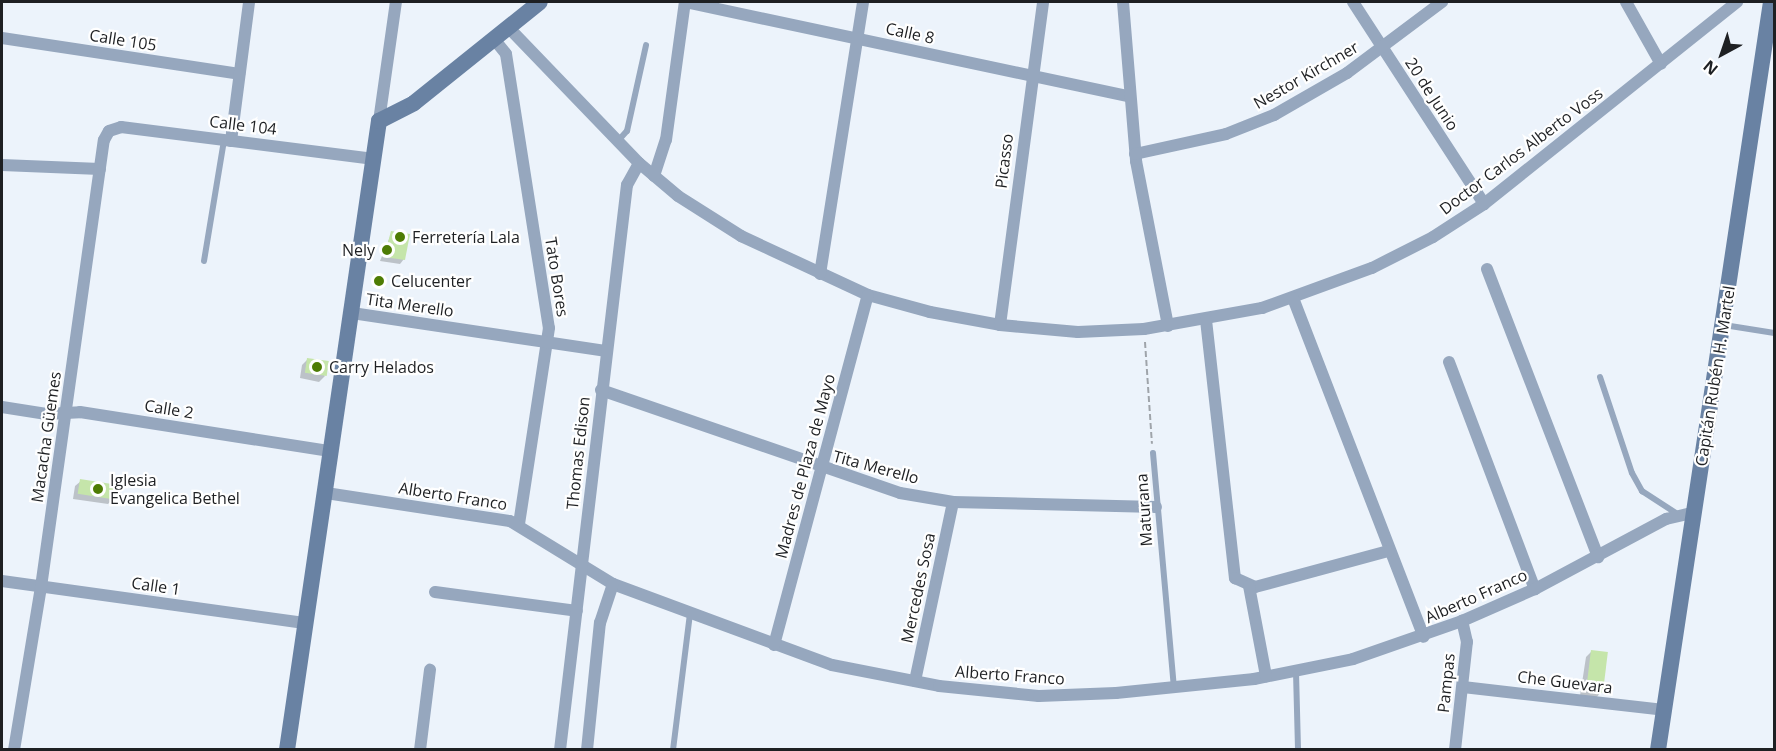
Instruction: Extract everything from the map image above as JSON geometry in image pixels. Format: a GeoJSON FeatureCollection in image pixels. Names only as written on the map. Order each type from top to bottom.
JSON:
{"type":"FeatureCollection","features":[{"type":"Feature","properties":{"kind":"street"},"geometry":{"type":"LineString","coordinates":[[228,140],[249,2]]}},
{"type":"Feature","properties":{"kind":"street"},"geometry":{"type":"LineString","coordinates":[[287,750],[396,2]]}},
{"type":"Feature","properties":{"kind":"street"},"geometry":{"type":"LineString","coordinates":[[379,121],[414,103],[540,2]]}},
{"type":"Feature","properties":{"kind":"street"},"geometry":{"type":"LineString","coordinates":[[654,176],[666,140],[685,2]]}},
{"type":"Feature","properties":{"kind":"street","name":"Calle 8"},"geometry":{"type":"LineString","coordinates":[[685,2],[1129,96]]}},
{"type":"Feature","properties":{"kind":"street"},"geometry":{"type":"LineString","coordinates":[[819,274],[863,2]]}},
{"type":"Feature","properties":{"kind":"street","name":"Picasso"},"geometry":{"type":"LineString","coordinates":[[1000,325],[1031,75],[1043,2]]}},
{"type":"Feature","properties":{"kind":"street"},"geometry":{"type":"LineString","coordinates":[[1123,2],[1135,154],[1167,326]]}},
{"type":"Feature","properties":{"kind":"street","name":"20 de Junio"},"geometry":{"type":"LineString","coordinates":[[1353,2],[1484,204]]}},
{"type":"Feature","properties":{"kind":"street","name":"Nestor Kirchner"},"geometry":{"type":"LineString","coordinates":[[1135,154],[1226,134],[1274,115],[1383,48],[1442,2]]}},
{"type":"Feature","properties":{"kind":"street","name":"Doctor Carlos Alberto Voss"},"geometry":{"type":"LineString","coordinates":[[508,27],[617,143],[639,163],[741,237],[868,295],[930,312],[1000,325],[1078,332],[1144,329],[1206,320],[1293,298],[1372,268],[1433,237],[1484,204],[1737,2]]}},
{"type":"Feature","properties":{"kind":"street","name":"Capitán Rubén H. Martel"},"geometry":{"type":"LineString","coordinates":[[1658,750],[1686,514],[1724,325],[1769,46],[1771,2]]}},
{"type":"Feature","properties":{"kind":"street"},"geometry":{"type":"LineString","coordinates":[[1629,3],[1661,64]]}},
{"type":"Feature","properties":{"kind":"street","name":"Calle 105"},"geometry":{"type":"LineString","coordinates":[[2,38],[239,74]]}},
{"type":"Feature","properties":{"kind":"street","name":"Tato Bores"},"geometry":{"type":"LineString","coordinates":[[494,39],[506,54],[549,340],[519,525]]}},
{"type":"Feature","properties":{"kind":"street","name":"Calle 104"},"geometry":{"type":"LineString","coordinates":[[110,131],[121,127],[374,159]]}},
{"type":"Feature","properties":{"kind":"street","name":"Macacha Güemes"},"geometry":{"type":"LineString","coordinates":[[14,750],[41,587],[100,170],[110,131]]}},
{"type":"Feature","properties":{"kind":"street","name":"Thomas Edison"},"geometry":{"type":"LineString","coordinates":[[560,750],[605,351],[627,185],[639,163]]}},
{"type":"Feature","properties":{"kind":"street"},"geometry":{"type":"LineString","coordinates":[[2,165],[100,170]]}},
{"type":"Feature","properties":{"kind":"street"},"geometry":{"type":"LineString","coordinates":[[1487,269],[1598,557]]}},
{"type":"Feature","properties":{"kind":"street","name":"Madres de Plaza de Mayo"},"geometry":{"type":"LineString","coordinates":[[774,645],[868,295]]}},
{"type":"Feature","properties":{"kind":"street"},"geometry":{"type":"LineString","coordinates":[[1293,298],[1388,551],[1424,637]]}},
{"type":"Feature","properties":{"kind":"street","name":"Tita Merello"},"geometry":{"type":"LineString","coordinates":[[352,313],[549,340],[605,351]]}},
{"type":"Feature","properties":{"kind":"street"},"geometry":{"type":"LineString","coordinates":[[1206,320],[1230,563],[1234,578],[1249,586],[1264,586],[1388,551]]}},
{"type":"Feature","properties":{"kind":"street"},"geometry":{"type":"LineString","coordinates":[[1449,362],[1535,589]]}},
{"type":"Feature","properties":{"kind":"street","name":"Tita Merello"},"geometry":{"type":"LineString","coordinates":[[601,390],[822,469],[900,493],[953,502],[1156,507]]}},
{"type":"Feature","properties":{"kind":"street","name":"Calle 2"},"geometry":{"type":"LineString","coordinates":[[2,407],[66,413],[80,412],[330,451]]}},
{"type":"Feature","properties":{"kind":"street","name":"Alberto Franco"},"geometry":{"type":"LineString","coordinates":[[326,493],[519,525],[582,568],[613,584],[832,665],[915,681],[1039,696],[1174,687],[1296,672],[1424,637],[1535,589],[1686,514]]}},
{"type":"Feature","properties":{"kind":"street","name":"Mercedes Sosa"},"geometry":{"type":"LineString","coordinates":[[915,681],[953,502]]}},
{"type":"Feature","properties":{"kind":"street","name":"Calle 1"},"geometry":{"type":"LineString","coordinates":[[2,581],[306,624]]}},
{"type":"Feature","properties":{"kind":"street"},"geometry":{"type":"LineString","coordinates":[[587,750],[600,623],[613,584]]}},
{"type":"Feature","properties":{"kind":"street"},"geometry":{"type":"LineString","coordinates":[[1249,586],[1266,676]]}},
{"type":"Feature","properties":{"kind":"street"},"geometry":{"type":"LineString","coordinates":[[435,592],[577,611]]}},
{"type":"Feature","properties":{"kind":"street","name":"Pampas"},"geometry":{"type":"LineString","coordinates":[[1455,750],[1467,642],[1462,621]]}},
{"type":"Feature","properties":{"kind":"street"},"geometry":{"type":"LineString","coordinates":[[420,750],[430,670]]}},
{"type":"Feature","properties":{"kind":"street","name":"Che Guevara"},"geometry":{"type":"LineString","coordinates":[[1463,687],[1664,710]]}},
{"type":"Feature","properties":{"kind":"lane"},"geometry":{"type":"LineString","coordinates":[[617,143],[627,131],[646,45]]}},
{"type":"Feature","properties":{"kind":"lane"},"geometry":{"type":"LineString","coordinates":[[204,261],[228,140]]}},
{"type":"Feature","properties":{"kind":"lane"},"geometry":{"type":"LineString","coordinates":[[1724,325],[1774,333]]}},
{"type":"Feature","properties":{"kind":"lane"},"geometry":{"type":"LineString","coordinates":[[1600,378],[1632,473],[1642,491],[1686,514]]}},
{"type":"Feature","properties":{"kind":"lane","name":"Maturana"},"geometry":{"type":"LineString","coordinates":[[1153,453],[1156,507],[1174,687]]}},
{"type":"Feature","properties":{"kind":"lane"},"geometry":{"type":"LineString","coordinates":[[673,750],[690,613]]}},
{"type":"Feature","properties":{"kind":"lane"},"geometry":{"type":"LineString","coordinates":[[1296,672],[1298,750]]}},
{"type":"Feature","properties":{"kind":"path","name":"Maturana"},"geometry":{"type":"LineString","coordinates":[[1144,329],[1153,453]]}},
{"type":"Feature","properties":{"kind":"building"},"geometry":{"type":"Polygon","coordinates":[[[391,231],[410,234],[405,260],[384,257],[391,231]]]}},
{"type":"Feature","properties":{"kind":"building","name":"Carry Helados"},"geometry":{"type":"Polygon","coordinates":[[[307,358],[329,361],[327,376],[305,373],[307,358]]]}},
{"type":"Feature","properties":{"kind":"building","name":"Iglesia Evangelica Bethel"},"geometry":{"type":"Polygon","coordinates":[[[80,479],[117,485],[114,500],[78,494],[80,479]]]}},
{"type":"Feature","properties":{"kind":"building"},"geometry":{"type":"Polygon","coordinates":[[[1591,650],[1608,652],[1603,693],[1586,691],[1591,650]]]}},
{"type":"Feature","properties":{"kind":"place","name":"Ferretería Lala"},"geometry":{"type":"Point","coordinates":[400,237]}},
{"type":"Feature","properties":{"kind":"place","name":"Nely"},"geometry":{"type":"Point","coordinates":[387,250]}},
{"type":"Feature","properties":{"kind":"place","name":"Celucenter"},"geometry":{"type":"Point","coordinates":[379,281]}},
{"type":"Feature","properties":{"kind":"place","name":"Carry Helados"},"geometry":{"type":"Point","coordinates":[317,367]}},
{"type":"Feature","properties":{"kind":"place","name":"Iglesia Evangelica Bethel"},"geometry":{"type":"Point","coordinates":[98,489]}}]}
